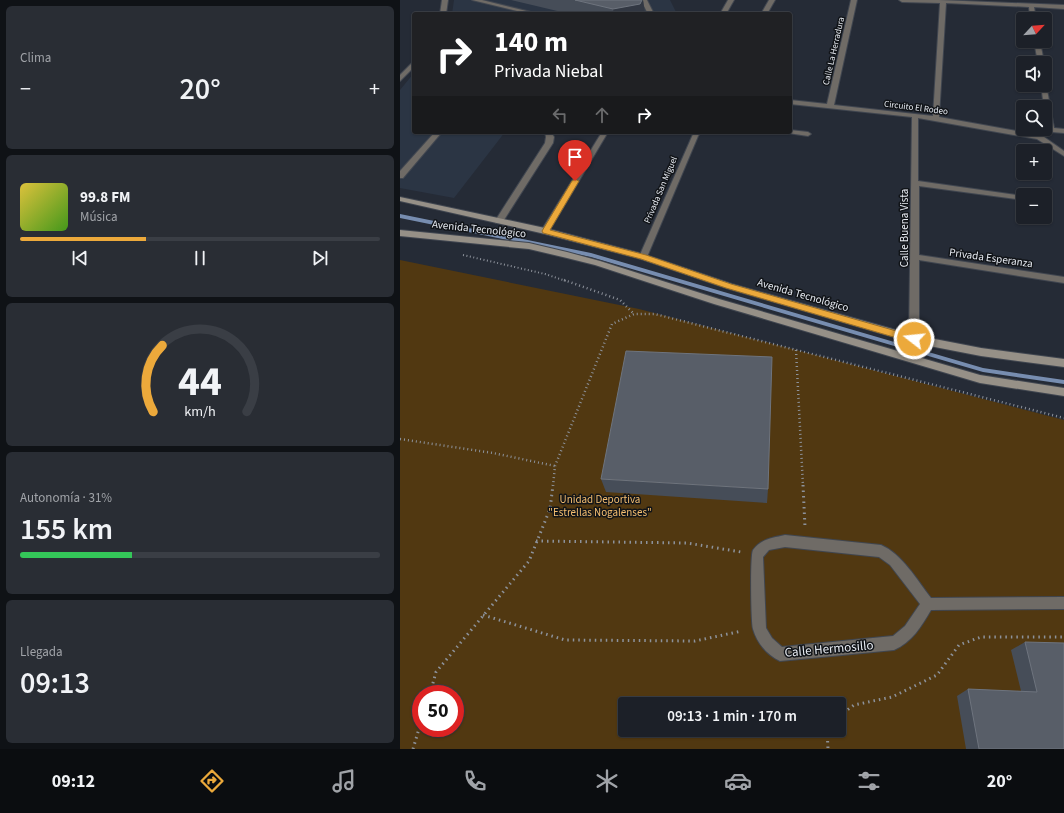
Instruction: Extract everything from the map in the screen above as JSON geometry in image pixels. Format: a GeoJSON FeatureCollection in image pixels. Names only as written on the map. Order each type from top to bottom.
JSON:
{"type":"FeatureCollection","features":[{"type":"Feature","properties":{"kind":"main road","name":"Avenida Tecnológico"},"geometry":{"type":"LineString","coordinates":[[400,199],[545,231],[643,257],[729,286],[914,339],[980,352],[1064,363]]}},
{"type":"Feature","properties":{"kind":"main road","name":"Avenida Tecnológico"},"geometry":{"type":"LineString","coordinates":[[400,233],[529,246],[568,255],[717,302],[980,379],[1064,392]]}},
{"type":"Feature","properties":{"kind":"street"},"geometry":{"type":"LineString","coordinates":[[443,12],[445,0]]}},
{"type":"Feature","properties":{"kind":"street"},"geometry":{"type":"LineString","coordinates":[[475,0],[528,12]]}},
{"type":"Feature","properties":{"kind":"street"},"geometry":{"type":"LineString","coordinates":[[644,0],[650,12]]}},
{"type":"Feature","properties":{"kind":"street"},"geometry":{"type":"LineString","coordinates":[[724,12],[731,0]]}},
{"type":"Feature","properties":{"kind":"street"},"geometry":{"type":"LineString","coordinates":[[765,12],[772,0]]}},
{"type":"Feature","properties":{"kind":"street","name":"Calle La Herradura"},"geometry":{"type":"LineString","coordinates":[[830,106],[854,0]]}},
{"type":"Feature","properties":{"kind":"street"},"geometry":{"type":"LineString","coordinates":[[902,0],[1064,7]]}},
{"type":"Feature","properties":{"kind":"street"},"geometry":{"type":"LineString","coordinates":[[936,118],[943,2]]}},
{"type":"Feature","properties":{"kind":"street"},"geometry":{"type":"LineString","coordinates":[[1031,5],[1032,12]]}},
{"type":"Feature","properties":{"kind":"street"},"geometry":{"type":"LineString","coordinates":[[400,78],[412,64]]}},
{"type":"Feature","properties":{"kind":"street","name":"Circuito El Rodeo"},"geometry":{"type":"LineString","coordinates":[[792,102],[936,118],[1039,137]]}},
{"type":"Feature","properties":{"kind":"street","name":"Calle Buena Vista"},"geometry":{"type":"LineString","coordinates":[[914,339],[915,116]]}},
{"type":"Feature","properties":{"kind":"street"},"geometry":{"type":"LineString","coordinates":[[1052,130],[1064,130]]}},
{"type":"Feature","properties":{"kind":"street"},"geometry":{"type":"LineString","coordinates":[[792,132],[808,134]]}},
{"type":"Feature","properties":{"kind":"street"},"geometry":{"type":"LineString","coordinates":[[400,176],[437,134]]}},
{"type":"Feature","properties":{"kind":"street"},"geometry":{"type":"LineString","coordinates":[[498,221],[549,143],[549,134]]}},
{"type":"Feature","properties":{"kind":"street"},"geometry":{"type":"LineString","coordinates":[[545,231],[604,134]]}},
{"type":"Feature","properties":{"kind":"street","name":"Privada San Miguel"},"geometry":{"type":"LineString","coordinates":[[643,257],[695,134]]}},
{"type":"Feature","properties":{"kind":"street"},"geometry":{"type":"LineString","coordinates":[[1039,137],[1064,154]]}},
{"type":"Feature","properties":{"kind":"street"},"geometry":{"type":"LineString","coordinates":[[915,183],[1016,197]]}},
{"type":"Feature","properties":{"kind":"street","name":"Privada Esperanza"},"geometry":{"type":"LineString","coordinates":[[915,258],[1064,280]]}},
{"type":"Feature","properties":{"kind":"street"},"geometry":{"type":"LineString","coordinates":[[757,555],[766,545],[785,541],[881,551],[894,561],[928,604],[1064,603]]}},
{"type":"Feature","properties":{"kind":"street","name":"Calle Hermosillo"},"geometry":{"type":"LineString","coordinates":[[757,555],[759,628],[763,638],[772,649],[780,654],[894,643],[904,638],[911,630],[928,604]]}},
{"type":"Feature","properties":{"kind":"path"},"geometry":{"type":"LineString","coordinates":[[461,254],[545,274],[620,300],[634,314]]}},
{"type":"Feature","properties":{"kind":"path"},"geometry":{"type":"LineString","coordinates":[[432,685],[436,672],[529,560],[550,508],[555,466],[612,324],[634,314],[655,314],[1064,418]]}},
{"type":"Feature","properties":{"kind":"path"},"geometry":{"type":"LineString","coordinates":[[796,350],[806,544]]}},
{"type":"Feature","properties":{"kind":"path"},"geometry":{"type":"LineString","coordinates":[[400,439],[493,453],[555,466]]}},
{"type":"Feature","properties":{"kind":"path"},"geometry":{"type":"LineString","coordinates":[[536,541],[687,543],[757,555]]}},
{"type":"Feature","properties":{"kind":"path"},"geometry":{"type":"LineString","coordinates":[[483,615],[565,640],[695,641],[759,628]]}},
{"type":"Feature","properties":{"kind":"path"},"geometry":{"type":"LineString","coordinates":[[846,711],[854,705],[892,697],[937,675],[959,645],[981,637],[1064,637]]}},
{"type":"Feature","properties":{"kind":"path"},"geometry":{"type":"LineString","coordinates":[[413,749],[417,737]]}},
{"type":"Feature","properties":{"kind":"path"},"geometry":{"type":"LineString","coordinates":[[827,737],[828,749]]}},
{"type":"Feature","properties":{"kind":"shaded area"},"geometry":{"type":"Polygon","coordinates":[[[454,0],[670,0],[676,12],[452,12],[454,0]]]}},
{"type":"Feature","properties":{"kind":"shaded area"},"geometry":{"type":"Polygon","coordinates":[[[412,75],[412,134],[503,134],[454,198],[400,188],[400,90],[412,75]]]}},
{"type":"Feature","properties":{"kind":"green space","name":"Unidad Deportiva \"Estrellas Nogalenses\""},"geometry":{"type":"Polygon","coordinates":[[[400,260],[639,309],[1064,420],[1064,749],[400,749],[400,260]]]}},
{"type":"Feature","properties":{"kind":"building"},"geometry":{"type":"Polygon","coordinates":[[[575,0],[642,0],[640,4],[613,9],[575,0]]]}},
{"type":"Feature","properties":{"kind":"building"},"geometry":{"type":"Polygon","coordinates":[[[626,351],[772,357],[768,489],[601,479],[626,351]]]}},
{"type":"Feature","properties":{"kind":"building"},"geometry":{"type":"Polygon","coordinates":[[[1025,642],[1064,643],[1064,749],[979,749],[968,689],[1037,692],[1025,642]]]}},
{"type":"Feature","properties":{"kind":"waterway"},"geometry":{"type":"LineString","coordinates":[[400,216],[591,255],[983,370],[1064,382]]}},
{"type":"Feature","properties":{"kind":"route"},"geometry":{"type":"LineString","coordinates":[[575,181],[545,231],[643,257],[729,286],[914,339]]}}]}
